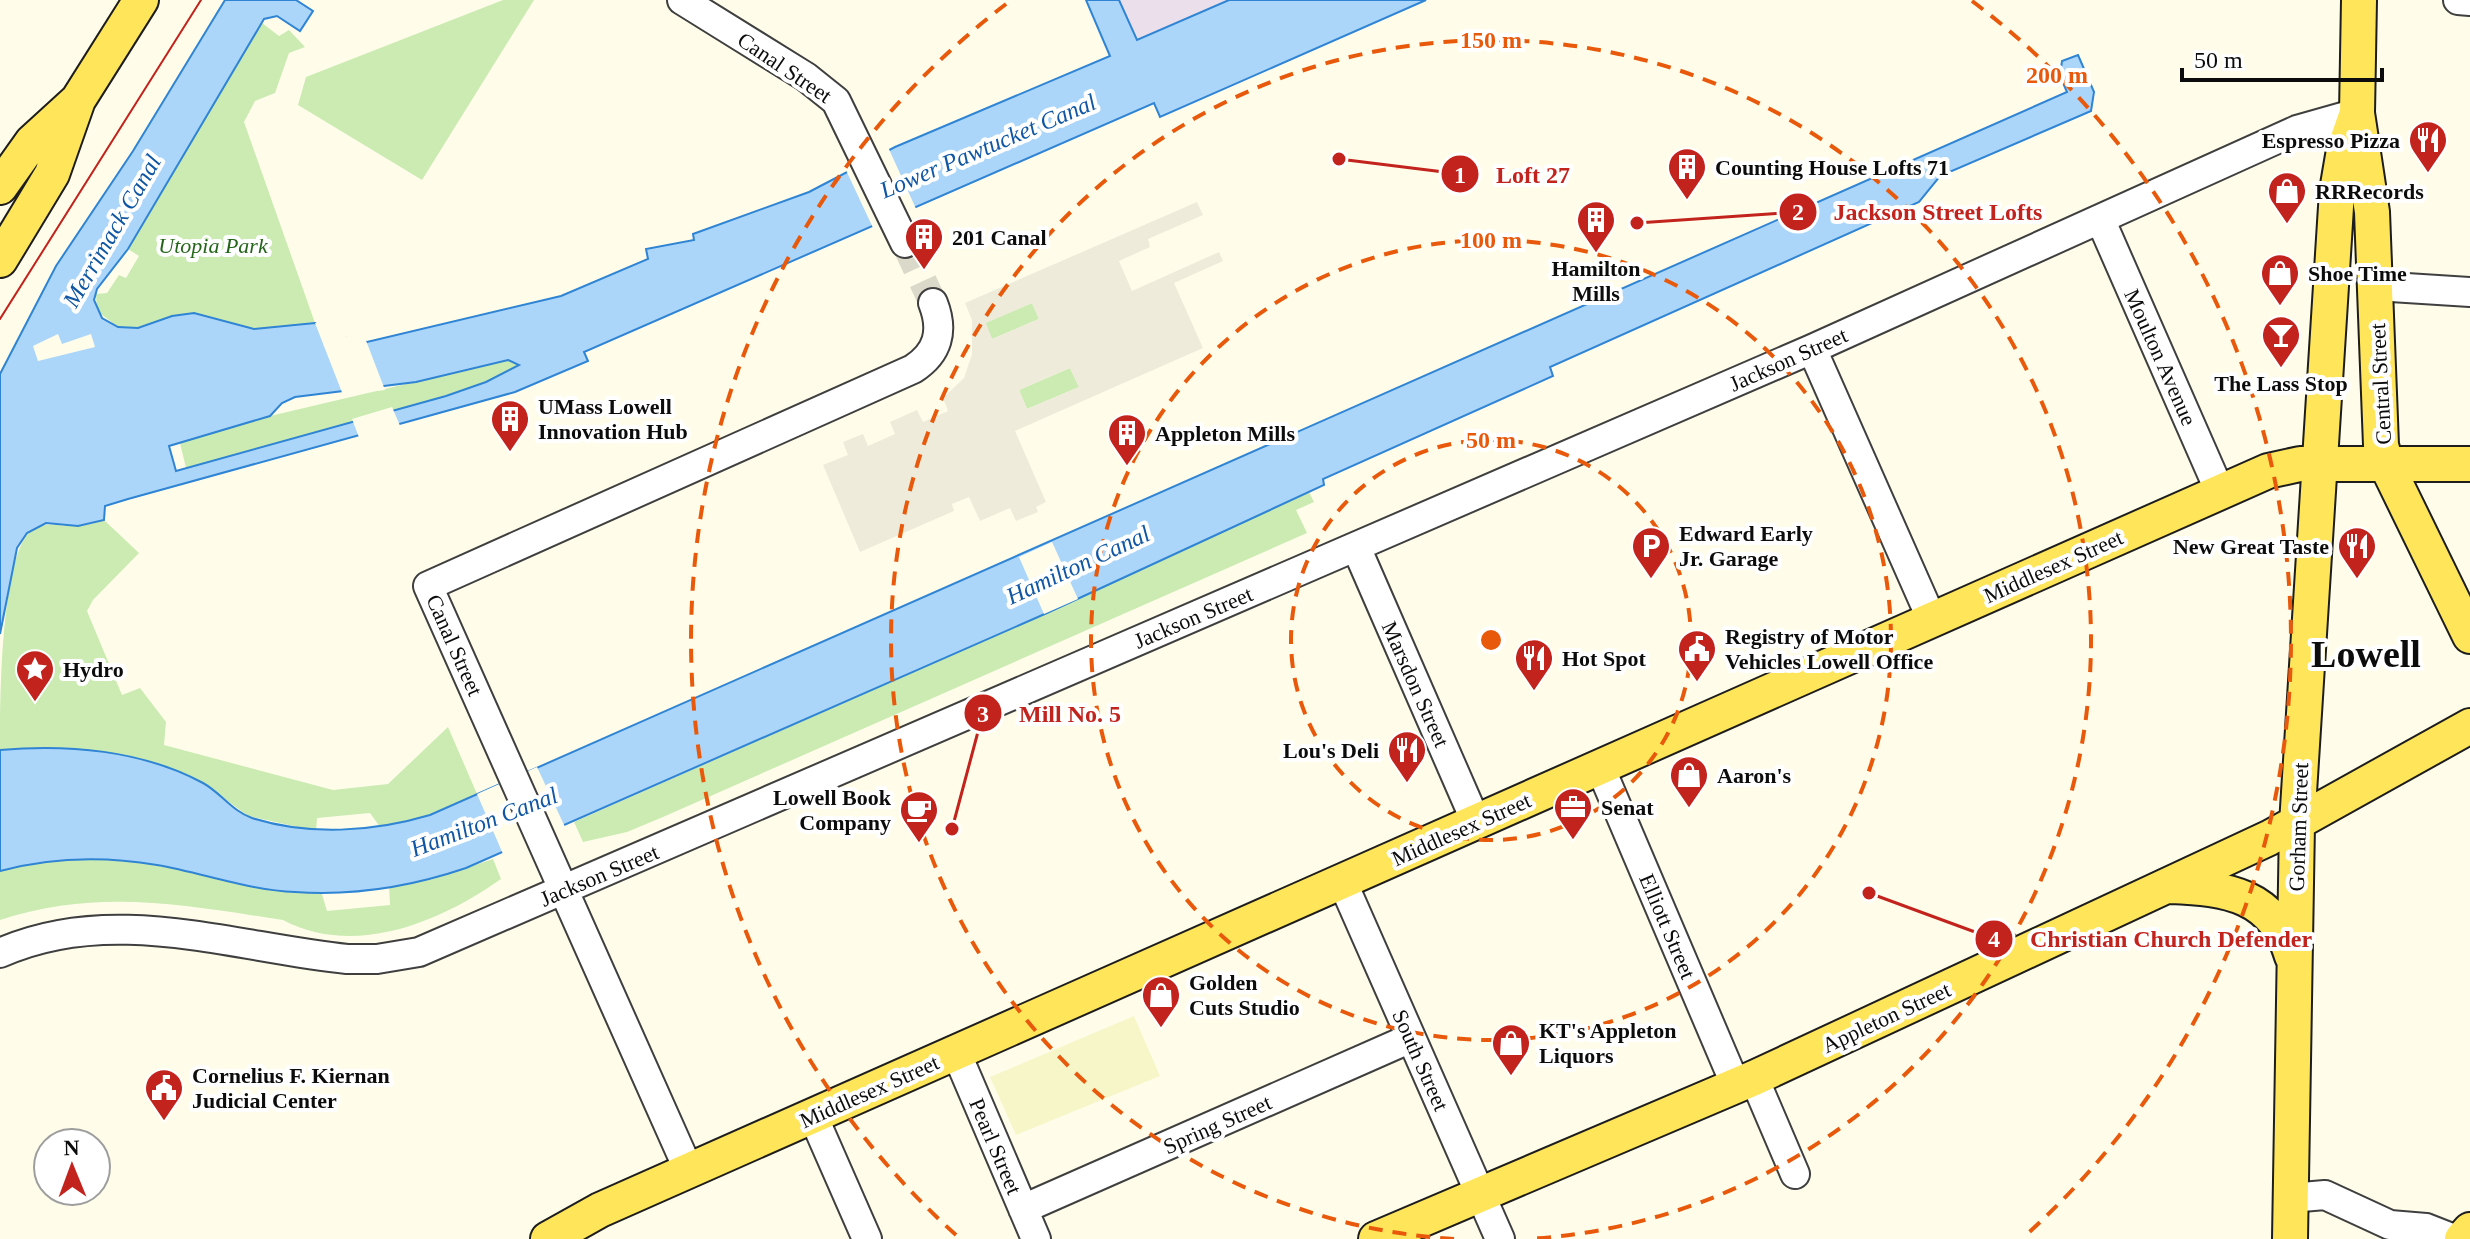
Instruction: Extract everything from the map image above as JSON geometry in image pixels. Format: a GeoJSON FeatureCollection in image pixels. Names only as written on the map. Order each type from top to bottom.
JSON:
{"type":"FeatureCollection","features":[{"type":"Feature","properties":{"kind":"main road"},"geometry":{"type":"LineString","coordinates":[[0,260],[52,174],[78,100],[141,0]]}},
{"type":"Feature","properties":{"kind":"main road","name":"Central Street"},"geometry":{"type":"LineString","coordinates":[[2359,0],[2357,113],[2369,178],[2381,436],[2386,464],[2470,636]]}},
{"type":"Feature","properties":{"kind":"main road"},"geometry":{"type":"LineString","coordinates":[[0,187],[32,142],[78,100]]}},
{"type":"Feature","properties":{"kind":"main road","name":"Central Street"},"geometry":{"type":"LineString","coordinates":[[2319,464],[2337,191],[2344,150],[2357,113]]}},
{"type":"Feature","properties":{"kind":"main road","name":"Gorham Street"},"geometry":{"type":"LineString","coordinates":[[2290,1239],[2297,824],[2319,464]]}},
{"type":"Feature","properties":{"kind":"main road","name":"Middlesex Street"},"geometry":{"type":"LineString","coordinates":[[548,1239],[600,1210],[2281,467],[2470,464]]}},
{"type":"Feature","properties":{"kind":"main road","name":"Appleton Street"},"geometry":{"type":"LineString","coordinates":[[1376,1239],[1745,1082],[2165,886],[2297,824],[2470,726]]}},
{"type":"Feature","properties":{"kind":"main road"},"geometry":{"type":"LineString","coordinates":[[2165,886],[2230,891],[2256,905],[2278,921],[2294,962]]}},
{"type":"Feature","properties":{"kind":"main road"},"geometry":{"type":"LineString","coordinates":[[2462,1239],[2470,1230]]}},
{"type":"Feature","properties":{"kind":"street","name":"Canal Street"},"geometry":{"type":"LineString","coordinates":[[682,0],[823,88],[841,107],[902,237]]}},
{"type":"Feature","properties":{"kind":"street"},"geometry":{"type":"LineString","coordinates":[[2458,0],[2470,1]]}},
{"type":"Feature","properties":{"kind":"street","name":"Jackson Street"},"geometry":{"type":"LineString","coordinates":[[0,953],[55,935],[120,929],[154,930],[332,957],[391,958],[435,946],[1812,349],[2297,130],[2357,113]]}},
{"type":"Feature","properties":{"kind":"street","name":"Moulton Avenue"},"geometry":{"type":"LineString","coordinates":[[2101,221],[2220,492]]}},
{"type":"Feature","properties":{"kind":"street"},"geometry":{"type":"LineString","coordinates":[[2375,286],[2470,292]]}},
{"type":"Feature","properties":{"kind":"street","name":"Canal Street"},"geometry":{"type":"LineString","coordinates":[[689,1171],[428,586],[913,369],[929,357],[937,342],[938,319],[933,303]]}},
{"type":"Feature","properties":{"kind":"street"},"geometry":{"type":"LineString","coordinates":[[1812,349],[1932,620]]}},
{"type":"Feature","properties":{"kind":"street","name":"Marsdon Street"},"geometry":{"type":"LineString","coordinates":[[1356,547],[1476,822]]}},
{"type":"Feature","properties":{"kind":"street","name":"Elliott Street"},"geometry":{"type":"LineString","coordinates":[[1600,767],[1745,1082],[1795,1174]]}},
{"type":"Feature","properties":{"kind":"street","name":"South Street"},"geometry":{"type":"LineString","coordinates":[[1342,881],[1500,1239]]}},
{"type":"Feature","properties":{"kind":"street","name":"Spring Street"},"geometry":{"type":"LineString","coordinates":[[1023,1209],[1411,1038]]}},
{"type":"Feature","properties":{"kind":"street","name":"Pearl Street"},"geometry":{"type":"LineString","coordinates":[[956,1052],[1036,1239]]}},
{"type":"Feature","properties":{"kind":"street"},"geometry":{"type":"LineString","coordinates":[[813,1116],[867,1239]]}},
{"type":"Feature","properties":{"kind":"street"},"geometry":{"type":"LineString","coordinates":[[2290,1198],[2325,1195],[2390,1225],[2426,1228],[2454,1239]]}},
{"type":"Feature","properties":{"kind":"shaded area"},"geometry":{"type":"Polygon","coordinates":[[[1119,0],[1229,0],[1137,40],[1119,0]]]}},
{"type":"Feature","properties":{"kind":"shaded area"},"geometry":{"type":"Polygon","coordinates":[[[1197,202],[1203,215],[1148,239],[1150,247],[1119,261],[1132,291],[1219,252],[1223,261],[1174,283],[1203,348],[1015,431],[1046,502],[1036,507],[1038,512],[1016,521],[1010,508],[980,521],[969,497],[952,504],[954,511],[860,552],[823,465],[848,455],[843,442],[863,434],[868,446],[895,434],[890,422],[917,410],[923,422],[948,411],[943,398],[964,378],[972,354],[972,320],[965,303],[1197,202]],[[1032,303],[986,323],[992,339],[1039,319],[1032,303]],[[1070,368],[1019,390],[1027,409],[1079,387],[1070,368]]]}},
{"type":"Feature","properties":{"kind":"green space"},"geometry":{"type":"Polygon","coordinates":[[[503,0],[534,0],[422,180],[298,105],[306,77],[503,0]]]}},
{"type":"Feature","properties":{"kind":"green space","name":"Utopia Park"},"geometry":{"type":"Polygon","coordinates":[[[262,23],[279,36],[289,30],[305,47],[289,53],[275,93],[255,101],[244,122],[315,323],[268,330],[168,319],[138,328],[118,327],[97,311],[96,294],[107,293],[119,275],[126,278],[139,256],[128,249],[262,23]]]}},
{"type":"Feature","properties":{"kind":"green space"},"geometry":{"type":"Polygon","coordinates":[[[1032,303],[1039,319],[992,339],[985,323],[1032,303]]]}},
{"type":"Feature","properties":{"kind":"green space"},"geometry":{"type":"Polygon","coordinates":[[[508,360],[520,365],[486,382],[446,396],[186,468],[180,443],[270,416],[508,360]]]}},
{"type":"Feature","properties":{"kind":"green space"},"geometry":{"type":"Polygon","coordinates":[[[1070,368],[1079,387],[1027,409],[1019,390],[1070,368]]]}},
{"type":"Feature","properties":{"kind":"green space"},"geometry":{"type":"Polygon","coordinates":[[[1309,492],[1314,502],[1296,510],[1307,533],[663,817],[627,832],[583,842],[574,822],[1047,613],[1309,492]]]}},
{"type":"Feature","properties":{"kind":"green space"},"geometry":{"type":"Polygon","coordinates":[[[104,520],[139,553],[93,600],[87,611],[122,695],[140,688],[166,722],[164,745],[333,790],[388,784],[448,727],[477,794],[430,815],[380,827],[370,813],[317,818],[316,831],[248,816],[202,782],[130,758],[57,748],[0,750],[4,632],[8,598],[21,544],[38,527],[80,526],[104,520]]]}},
{"type":"Feature","properties":{"kind":"green space"},"geometry":{"type":"Polygon","coordinates":[[[493,859],[501,879],[477,895],[424,921],[368,935],[339,936],[311,931],[283,920],[141,902],[72,904],[0,920],[0,871],[52,860],[131,861],[309,893],[321,891],[327,911],[390,905],[389,885],[430,880],[493,859]]]}},
{"type":"Feature","properties":{"kind":"green space"},"geometry":{"type":"Polygon","coordinates":[[[1134,1016],[1160,1076],[1016,1135],[990,1077],[1134,1016]]]}},
{"type":"Feature","properties":{"kind":"water"},"geometry":{"type":"Polygon","coordinates":[[[225,0],[296,0],[313,11],[300,31],[277,16],[264,19],[128,249],[97,289],[94,300],[102,318],[118,327],[138,328],[172,316],[194,313],[254,329],[315,323],[334,335],[367,342],[561,296],[648,259],[646,249],[694,240],[693,234],[809,192],[895,147],[1110,56],[1086,0],[1119,0],[1137,40],[1229,0],[1426,0],[1160,117],[1154,103],[584,352],[588,361],[515,392],[105,506],[104,520],[78,526],[46,523],[27,533],[17,548],[0,634],[0,374],[56,266],[133,151],[225,0]],[[508,360],[416,382],[295,397],[282,403],[270,416],[169,446],[176,471],[446,396],[486,382],[519,365],[508,360]]]}},
{"type":"Feature","properties":{"kind":"water","name":"Hamilton Canal"},"geometry":{"type":"Polygon","coordinates":[[[2078,55],[2094,92],[2091,111],[1940,176],[1919,202],[1550,367],[1553,376],[1323,479],[1324,485],[1047,613],[466,868],[381,889],[338,893],[277,891],[157,865],[117,860],[78,859],[0,871],[0,750],[78,749],[130,756],[203,783],[245,815],[296,828],[364,828],[430,815],[2067,92],[2060,76],[2062,61],[2078,55]]]}},
{"type":"Feature","properties":{"kind":"pier"},"geometry":{"type":"Polygon","coordinates":[[[888,147],[917,211],[874,230],[845,168],[888,147]]]}},
{"type":"Feature","properties":{"kind":"pier"},"geometry":{"type":"Polygon","coordinates":[[[315,323],[322,323],[345,336],[365,338],[385,390],[343,395],[315,323]]]}},
{"type":"Feature","properties":{"kind":"pier"},"geometry":{"type":"Polygon","coordinates":[[[58,334],[62,344],[91,334],[95,347],[38,361],[33,346],[58,334]]]}},
{"type":"Feature","properties":{"kind":"pier"},"geometry":{"type":"Polygon","coordinates":[[[392,407],[401,428],[360,440],[352,419],[392,407]]]}},
{"type":"Feature","properties":{"kind":"pier"},"geometry":{"type":"Polygon","coordinates":[[[1052,542],[1078,599],[1044,614],[1019,557],[1052,542]]]}},
{"type":"Feature","properties":{"kind":"pier"},"geometry":{"type":"Polygon","coordinates":[[[537,767],[565,827],[503,854],[477,794],[537,767]]]}},
{"type":"Feature","properties":{"kind":"tunnel"},"geometry":{"type":"LineString","coordinates":[[905,243],[933,303]]}},
{"type":"Feature","properties":{"kind":"tram line"},"geometry":{"type":"LineString","coordinates":[[0,319],[201,0]]}},
{"type":"Feature","properties":{"kind":"place","name":"Loft 27"},"geometry":{"type":"Point","coordinates":[1339,159]}},
{"type":"Feature","properties":{"kind":"place","name":"Espresso Pizza"},"geometry":{"type":"Point","coordinates":[2428,174]}},
{"type":"Feature","properties":{"kind":"place","name":"Counting House Lofts 71"},"geometry":{"type":"Point","coordinates":[1687,201]}},
{"type":"Feature","properties":{"kind":"place","name":"Jackson Street Lofts"},"geometry":{"type":"Point","coordinates":[1637,223]}},
{"type":"Feature","properties":{"kind":"place","name":"RRRecords"},"geometry":{"type":"Point","coordinates":[2287,225]}},
{"type":"Feature","properties":{"kind":"place","name":"Hamilton Mills"},"geometry":{"type":"Point","coordinates":[1596,254]}},
{"type":"Feature","properties":{"kind":"place","name":"201 Canal"},"geometry":{"type":"Point","coordinates":[924,271]}},
{"type":"Feature","properties":{"kind":"place","name":"Shoe Time"},"geometry":{"type":"Point","coordinates":[2280,307]}},
{"type":"Feature","properties":{"kind":"place","name":"The Lass Stop"},"geometry":{"type":"Point","coordinates":[2281,369]}},
{"type":"Feature","properties":{"kind":"place","name":"UMass Lowell Innovation Hub"},"geometry":{"type":"Point","coordinates":[510,453]}},
{"type":"Feature","properties":{"kind":"place","name":"Appleton Mills"},"geometry":{"type":"Point","coordinates":[1127,467]}},
{"type":"Feature","properties":{"kind":"place","name":"Edward Early Jr. Garage"},"geometry":{"type":"Point","coordinates":[1651,580]}},
{"type":"Feature","properties":{"kind":"place","name":"New Great Taste"},"geometry":{"type":"Point","coordinates":[2357,580]}},
{"type":"Feature","properties":{"kind":"place","name":"Registry of Motor Vehicles Lowell Office"},"geometry":{"type":"Point","coordinates":[1697,683]}},
{"type":"Feature","properties":{"kind":"place","name":"Hot Spot"},"geometry":{"type":"Point","coordinates":[1534,692]}},
{"type":"Feature","properties":{"kind":"place","name":"Hydro"},"geometry":{"type":"Point","coordinates":[35,703]}},
{"type":"Feature","properties":{"kind":"place","name":"Lou's Deli"},"geometry":{"type":"Point","coordinates":[1407,784]}},
{"type":"Feature","properties":{"kind":"place","name":"Aaron's"},"geometry":{"type":"Point","coordinates":[1689,809]}},
{"type":"Feature","properties":{"kind":"place","name":"Mill No. 5"},"geometry":{"type":"Point","coordinates":[952,829]}},
{"type":"Feature","properties":{"kind":"place","name":"Senat"},"geometry":{"type":"Point","coordinates":[1573,841]}},
{"type":"Feature","properties":{"kind":"place","name":"Lowell Book Company"},"geometry":{"type":"Point","coordinates":[919,844]}},
{"type":"Feature","properties":{"kind":"place","name":"Christian Church Defender"},"geometry":{"type":"Point","coordinates":[1869,893]}},
{"type":"Feature","properties":{"kind":"place","name":"Golden Cuts Studio"},"geometry":{"type":"Point","coordinates":[1161,1029]}},
{"type":"Feature","properties":{"kind":"place","name":"KT's Appleton Liquors"},"geometry":{"type":"Point","coordinates":[1511,1077]}},
{"type":"Feature","properties":{"kind":"place","name":"Cornelius F. Kiernan Judicial Center"},"geometry":{"type":"Point","coordinates":[164,1122]}},
{"type":"Feature","properties":{"kind":"district","name":"Lowell"},"geometry":{"type":"Point","coordinates":[2366,654]}},
{"type":"Feature","properties":{"kind":"water label","name":"Lower Pawtucket Canal"},"geometry":{"type":"Point","coordinates":[988,146]}},
{"type":"Feature","properties":{"kind":"water label","name":"Merrimack Canal"},"geometry":{"type":"Point","coordinates":[112,231]}}]}
